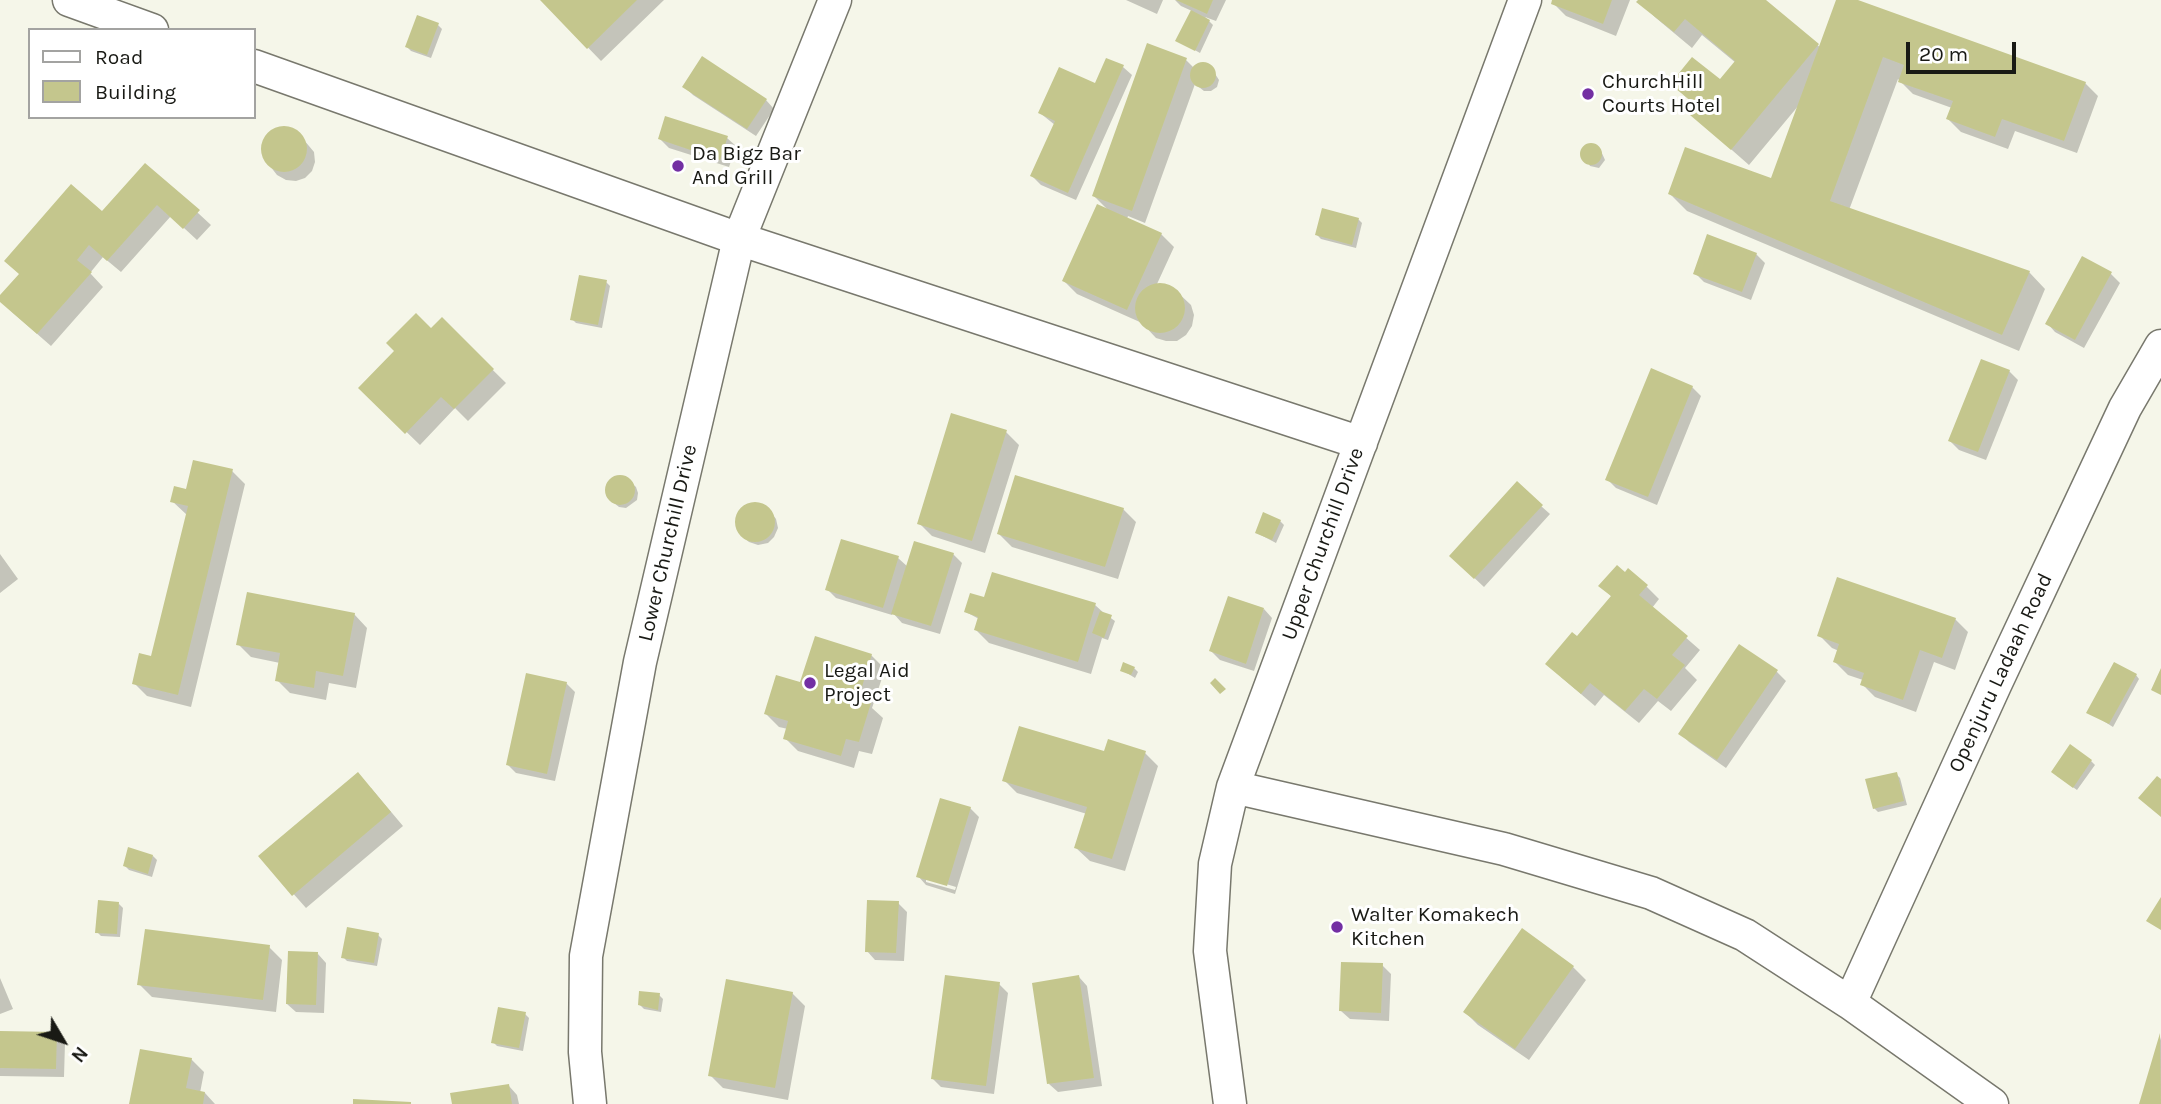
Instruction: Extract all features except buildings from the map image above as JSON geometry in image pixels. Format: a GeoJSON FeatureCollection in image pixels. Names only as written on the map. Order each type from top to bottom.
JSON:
{"type":"FeatureCollection","features":[{"type":"Feature","properties":{"kind":"street"},"geometry":{"type":"LineString","coordinates":[[69,0],[146,28]]}},
{"type":"Feature","properties":{"kind":"street","name":"Lower Churchill Drive"},"geometry":{"type":"LineString","coordinates":[[590,1104],[585,1052],[586,956],[640,662],[739,239],[835,0]]}},
{"type":"Feature","properties":{"kind":"street","name":"Upper Churchill Drive"},"geometry":{"type":"LineString","coordinates":[[1230,1104],[1210,951],[1214,864],[1233,787],[1525,0]]}},
{"type":"Feature","properties":{"kind":"street"},"geometry":{"type":"LineString","coordinates":[[256,67],[739,239],[1360,443]]}},
{"type":"Feature","properties":{"kind":"street","name":"Openjuru Ladaah Road"},"geometry":{"type":"LineString","coordinates":[[1850,1003],[2125,408],[2161,346]]}},
{"type":"Feature","properties":{"kind":"street"},"geometry":{"type":"LineString","coordinates":[[1233,787],[1504,849],[1651,893],[1745,935],[1850,1003],[1992,1104]]}},
{"type":"Feature","properties":{"kind":"place","name":"ChurchHill Courts Hotel"},"geometry":{"type":"Point","coordinates":[1588,94]}},
{"type":"Feature","properties":{"kind":"place","name":"Da Bigz Bar And Grill"},"geometry":{"type":"Point","coordinates":[678,166]}},
{"type":"Feature","properties":{"kind":"place","name":"Legal Aid Project"},"geometry":{"type":"Point","coordinates":[810,683]}},
{"type":"Feature","properties":{"kind":"place","name":"Walter Komakech Kitchen"},"geometry":{"type":"Point","coordinates":[1337,927]}}]}
